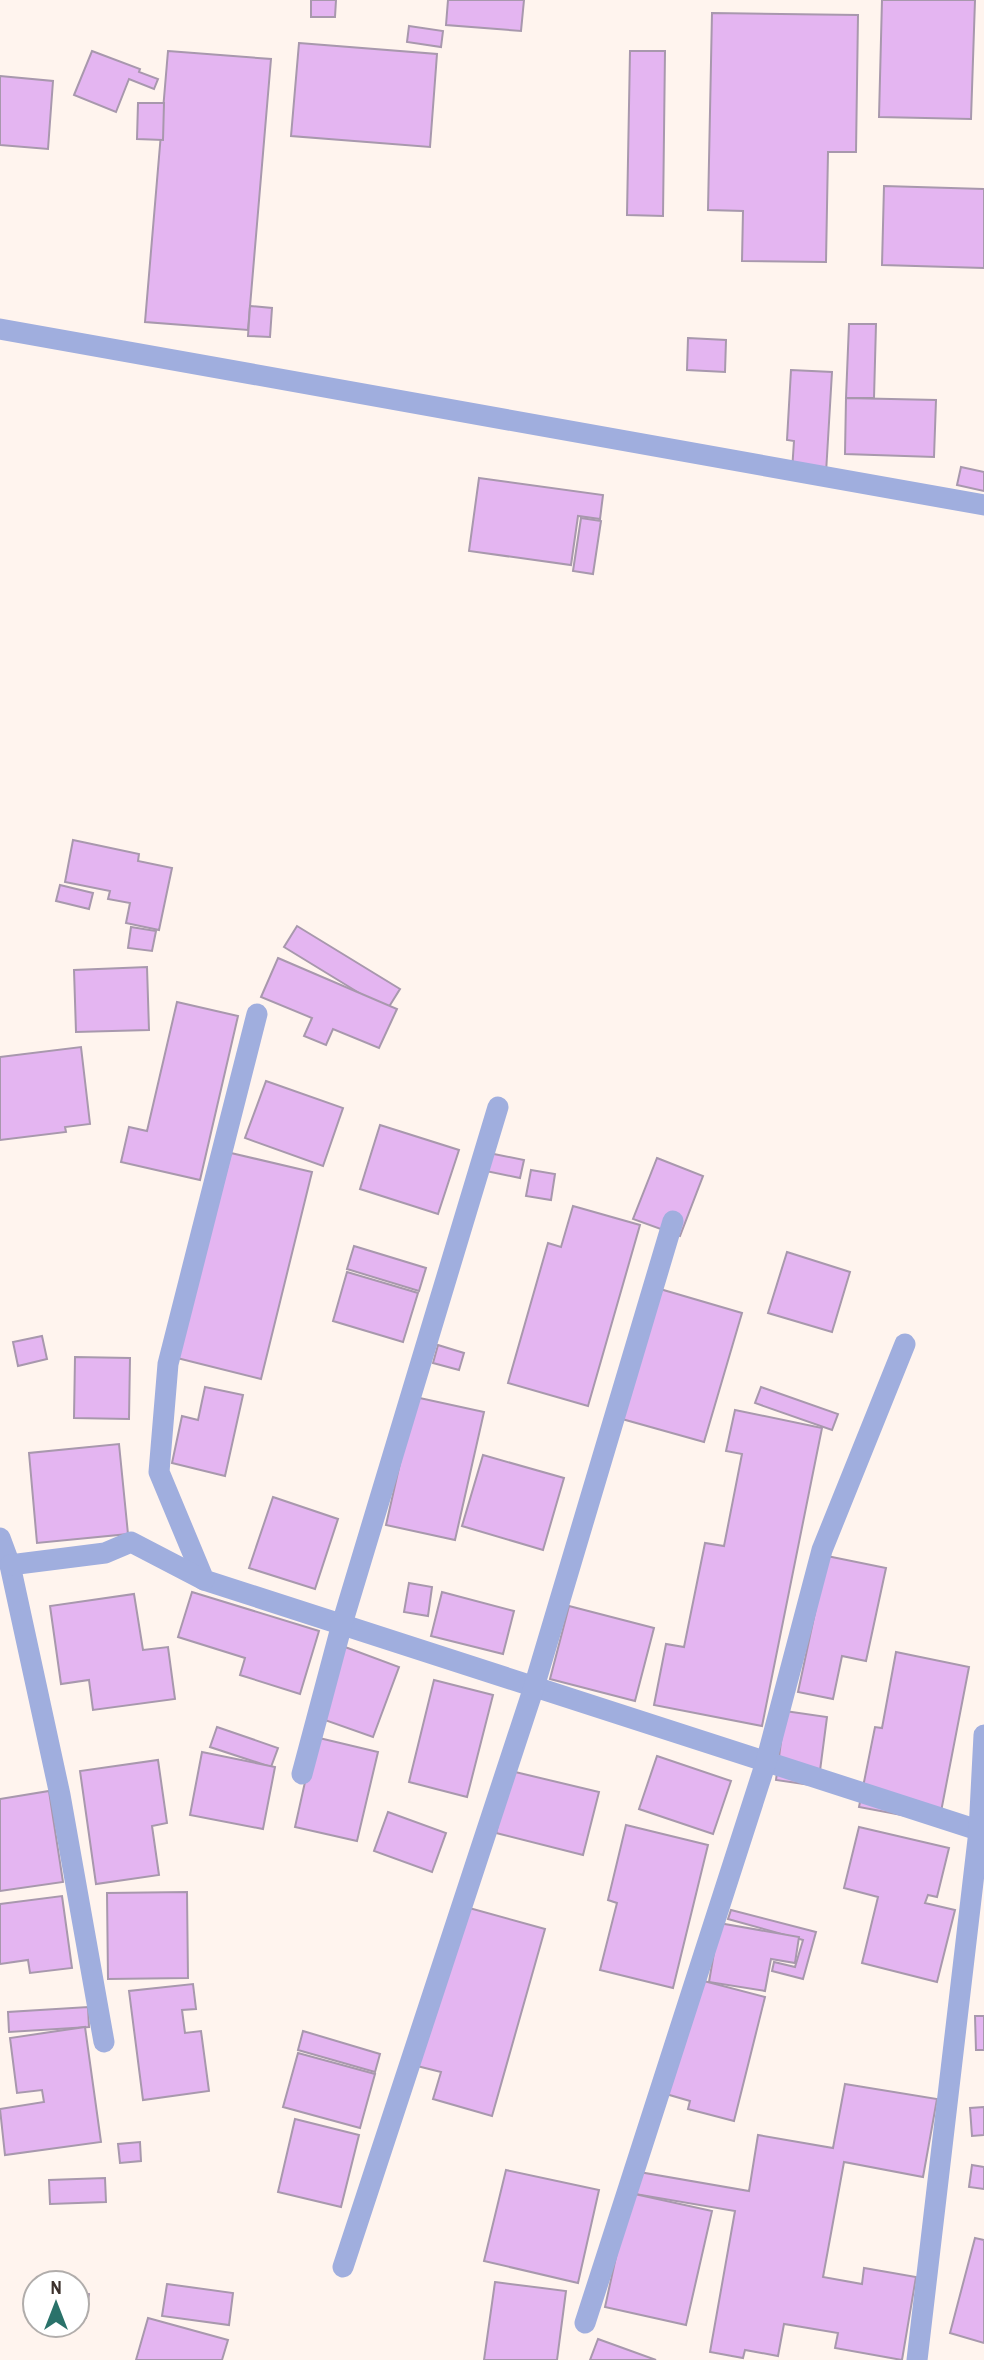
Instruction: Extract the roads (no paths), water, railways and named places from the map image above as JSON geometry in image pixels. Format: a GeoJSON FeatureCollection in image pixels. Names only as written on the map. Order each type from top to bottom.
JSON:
{"type":"FeatureCollection","features":[{"type":"Feature","properties":{"kind":"street"},"geometry":{"type":"LineString","coordinates":[[0,330],[984,505]]}},
{"type":"Feature","properties":{"kind":"street"},"geometry":{"type":"LineString","coordinates":[[204,1580],[159,1472],[168,1364],[257,1014]]}},
{"type":"Feature","properties":{"kind":"street"},"geometry":{"type":"LineString","coordinates":[[302,1774],[342,1624],[498,1108]]}},
{"type":"Feature","properties":{"kind":"street"},"geometry":{"type":"LineString","coordinates":[[343,2267],[534,1687],[673,1221]]}},
{"type":"Feature","properties":{"kind":"street"},"geometry":{"type":"LineString","coordinates":[[585,2323],[766,1762],[822,1550],[905,1343]]}},
{"type":"Feature","properties":{"kind":"street"},"geometry":{"type":"LineString","coordinates":[[0,1538],[10,1565],[60,1795],[104,2042]]}},
{"type":"Feature","properties":{"kind":"street"},"geometry":{"type":"LineString","coordinates":[[10,1565],[105,1553],[131,1542],[204,1580],[981,1832]]}},
{"type":"Feature","properties":{"kind":"street"},"geometry":{"type":"LineString","coordinates":[[917,2360],[981,1832],[984,1735]]}}]}
